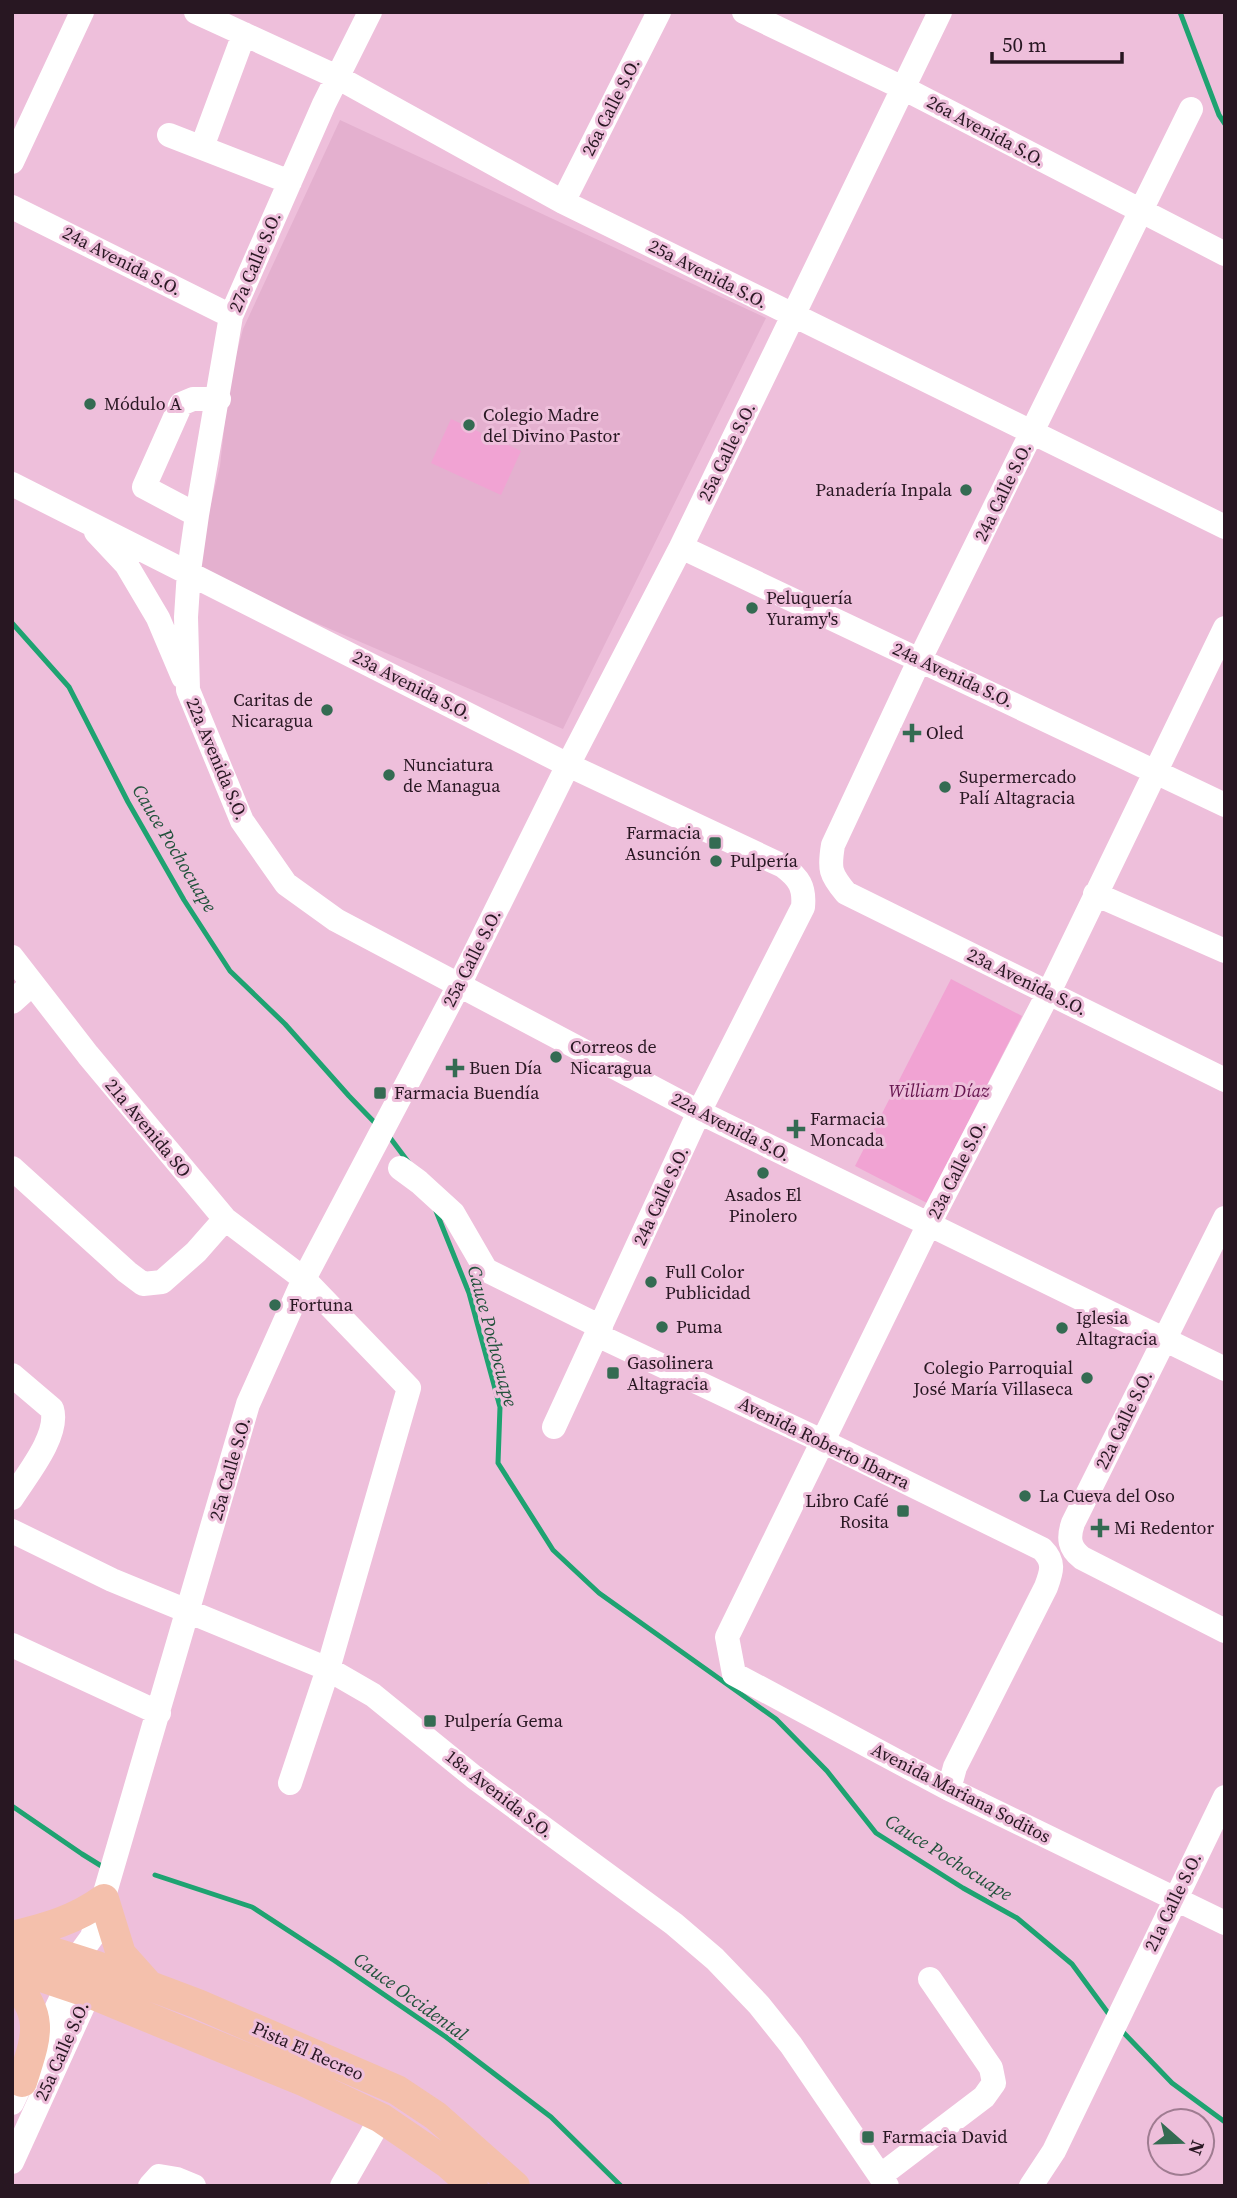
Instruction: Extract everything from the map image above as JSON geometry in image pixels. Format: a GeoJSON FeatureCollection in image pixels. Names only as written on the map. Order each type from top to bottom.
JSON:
{"type":"FeatureCollection","features":[{"type":"Feature","properties":{"kind":"main road"},"geometry":{"type":"LineString","coordinates":[[12,1937],[58,1925],[86,1912],[104,1899],[121,1954],[149,1985]]}},
{"type":"Feature","properties":{"kind":"main road"},"geometry":{"type":"LineString","coordinates":[[12,1937],[84,1968]]}},
{"type":"Feature","properties":{"kind":"main road"},"geometry":{"type":"LineString","coordinates":[[12,1966],[84,1968]]}},
{"type":"Feature","properties":{"kind":"main road","name":"Pista El Recreo"},"geometry":{"type":"LineString","coordinates":[[84,1968],[149,1985],[198,2004],[397,2090],[436,2116],[516,2186]]}},
{"type":"Feature","properties":{"kind":"main road","name":"Pista El Recreo"},"geometry":{"type":"LineString","coordinates":[[84,1968],[305,2082],[382,2118],[447,2163],[473,2186]]}},
{"type":"Feature","properties":{"kind":"main road"},"geometry":{"type":"LineString","coordinates":[[12,1979],[30,2001],[35,2022],[34,2044],[17,2092]]}},
{"type":"Feature","properties":{"kind":"street"},"geometry":{"type":"LineString","coordinates":[[12,162],[82,12]]}},
{"type":"Feature","properties":{"kind":"street","name":"25a Avenida S.O."},"geometry":{"type":"LineString","coordinates":[[196,12],[337,77],[563,202],[792,317],[1225,527]]}},
{"type":"Feature","properties":{"kind":"street","name":"27a Calle S.O."},"geometry":{"type":"LineString","coordinates":[[189,571],[231,316],[337,77],[370,12]]}},
{"type":"Feature","properties":{"kind":"street","name":"26a Calle S.O."},"geometry":{"type":"LineString","coordinates":[[563,202],[659,12]]}},
{"type":"Feature","properties":{"kind":"street","name":"26a Avenida S.O."},"geometry":{"type":"LineString","coordinates":[[744,12],[903,88],[1225,254]]}},
{"type":"Feature","properties":{"kind":"street","name":"25a Calle S.O."},"geometry":{"type":"LineString","coordinates":[[12,2162],[84,1968],[248,1404],[304,1279],[459,985],[568,765],[681,547],[940,12]]}},
{"type":"Feature","properties":{"kind":"street"},"geometry":{"type":"LineString","coordinates":[[202,147],[244,34]]}},
{"type":"Feature","properties":{"kind":"street","name":"24a Calle S.O."},"geometry":{"type":"LineString","coordinates":[[833,878],[830,864],[833,845],[920,659],[1191,109]]}},
{"type":"Feature","properties":{"kind":"street"},"geometry":{"type":"LineString","coordinates":[[169,135],[290,182]]}},
{"type":"Feature","properties":{"kind":"street","name":"24a Avenida S.O."},"geometry":{"type":"LineString","coordinates":[[12,207],[231,316]]}},
{"type":"Feature","properties":{"kind":"street"},"geometry":{"type":"LineString","coordinates":[[197,515],[144,488],[181,404],[193,399],[219,399]]}},
{"type":"Feature","properties":{"kind":"street","name":"23a Avenida S.O."},"geometry":{"type":"LineString","coordinates":[[12,484],[189,571],[568,765],[783,866],[797,877],[804,891]]}},
{"type":"Feature","properties":{"kind":"street"},"geometry":{"type":"LineString","coordinates":[[84,520],[130,570],[158,618],[188,691]]}},
{"type":"Feature","properties":{"kind":"street","name":"24a Avenida S.O."},"geometry":{"type":"LineString","coordinates":[[681,547],[1225,805]]}},
{"type":"Feature","properties":{"kind":"street","name":"22a Avenida S.O."},"geometry":{"type":"LineString","coordinates":[[189,571],[186,617],[188,691],[242,821],[286,884],[336,920],[699,1112],[1225,1369]]}},
{"type":"Feature","properties":{"kind":"street","name":"23a Calle S.O."},"geometry":{"type":"LineString","coordinates":[[727,1637],[929,1224],[1049,992],[1225,628]]}},
{"type":"Feature","properties":{"kind":"street","name":"23a Avenida S.O."},"geometry":{"type":"LineString","coordinates":[[833,878],[846,893],[1225,1080]]}},
{"type":"Feature","properties":{"kind":"street","name":"24a Calle S.O."},"geometry":{"type":"LineString","coordinates":[[554,1427],[699,1112],[803,907],[804,891]]}},
{"type":"Feature","properties":{"kind":"street"},"geometry":{"type":"LineString","coordinates":[[1095,894],[1225,951]]}},
{"type":"Feature","properties":{"kind":"street","name":"21a Avenida SO"},"geometry":{"type":"LineString","coordinates":[[12,957],[96,1066],[225,1219],[304,1279],[409,1388],[328,1669]]}},
{"type":"Feature","properties":{"kind":"street"},"geometry":{"type":"LineString","coordinates":[[12,1002],[32,984]]}},
{"type":"Feature","properties":{"kind":"street"},"geometry":{"type":"LineString","coordinates":[[12,1168],[127,1272],[144,1284],[162,1282],[196,1252],[225,1219]]}},
{"type":"Feature","properties":{"kind":"street","name":"Avenida Roberto Ibarra"},"geometry":{"type":"LineString","coordinates":[[400,1168],[453,1213],[486,1270],[599,1331],[1042,1549],[1082,1558],[1225,1631]]}},
{"type":"Feature","properties":{"kind":"street","name":"22a Calle S.O."},"geometry":{"type":"LineString","coordinates":[[949,1789],[955,1767],[1046,1587],[1052,1565],[1070,1539],[1073,1523],[1225,1218]]}},
{"type":"Feature","properties":{"kind":"street"},"geometry":{"type":"LineString","coordinates":[[12,1375],[52,1409],[54,1423],[50,1436],[12,1498]]}},
{"type":"Feature","properties":{"kind":"street","name":"18a Avenida S.O."},"geometry":{"type":"LineString","coordinates":[[12,1531],[112,1580],[328,1669],[373,1696],[484,1784],[674,1924],[715,1959],[759,2005],[791,2045],[883,2181]]}},
{"type":"Feature","properties":{"kind":"street","name":"Avenida Mariana Soditos"},"geometry":{"type":"LineString","coordinates":[[727,1637],[734,1674],[949,1789],[1225,1923]]}},
{"type":"Feature","properties":{"kind":"street"},"geometry":{"type":"LineString","coordinates":[[12,1645],[159,1713]]}},
{"type":"Feature","properties":{"kind":"street"},"geometry":{"type":"LineString","coordinates":[[290,1783],[328,1669]]}},
{"type":"Feature","properties":{"kind":"street","name":"21a Calle S.O."},"geometry":{"type":"LineString","coordinates":[[1031,2186],[1054,2151],[1225,1797]]}},
{"type":"Feature","properties":{"kind":"street","name":"25a Calle S.O."},"geometry":{"type":"LineString","coordinates":[[17,2092],[84,1968]]}},
{"type":"Feature","properties":{"kind":"street"},"geometry":{"type":"LineString","coordinates":[[883,2181],[984,2096],[994,2083],[991,2068],[930,1979]]}},
{"type":"Feature","properties":{"kind":"street"},"geometry":{"type":"LineString","coordinates":[[342,2186],[382,2118]]}},
{"type":"Feature","properties":{"kind":"street"},"geometry":{"type":"LineString","coordinates":[[150,2186],[159,2176],[194,2186]]}},
{"type":"Feature","properties":{"kind":"shaded area","name":"Colegio Madre del Divino Pastor"},"geometry":{"type":"Polygon","coordinates":[[[340,120],[766,318],[563,729],[195,571],[220,466],[229,383],[243,329],[340,120]]]}},
{"type":"Feature","properties":{"kind":"green space"},"geometry":{"type":"Polygon","coordinates":[[[451,419],[521,451],[501,495],[431,463],[451,419]]]}},
{"type":"Feature","properties":{"kind":"green space","name":"William Díaz"},"geometry":{"type":"Polygon","coordinates":[[[951,979],[1022,1016],[927,1203],[855,1166],[951,979]]]}},
{"type":"Feature","properties":{"kind":"waterway"},"geometry":{"type":"LineString","coordinates":[[1180,12],[1219,115],[1225,124]]}},
{"type":"Feature","properties":{"kind":"waterway","name":"Cauce Pochocuape"},"geometry":{"type":"LineString","coordinates":[[12,623],[69,687],[128,802],[184,900],[230,971],[285,1024],[378,1126]]}},
{"type":"Feature","properties":{"kind":"waterway","name":"Cauce Pochocuape"},"geometry":{"type":"LineString","coordinates":[[388,1135],[409,1163]]}},
{"type":"Feature","properties":{"kind":"waterway","name":"Cauce Pochocuape"},"geometry":{"type":"LineString","coordinates":[[436,1211],[469,1293],[500,1407],[498,1463],[553,1550],[599,1593],[776,1719],[827,1771],[876,1833],[963,1888],[1017,1918],[1072,1964],[1111,2017]]}},
{"type":"Feature","properties":{"kind":"waterway","name":"Cauce Occidental"},"geometry":{"type":"LineString","coordinates":[[12,1806],[103,1867]]}},
{"type":"Feature","properties":{"kind":"waterway","name":"Cauce Occidental"},"geometry":{"type":"LineString","coordinates":[[155,1875],[252,1907],[335,1961],[446,2037],[551,2117],[621,2186]]}},
{"type":"Feature","properties":{"kind":"waterway","name":"Cauce Pochocuape"},"geometry":{"type":"LineString","coordinates":[[1121,2030],[1172,2083],[1225,2122]]}},
{"type":"Feature","properties":{"kind":"place","name":"Módulo A"},"geometry":{"type":"Point","coordinates":[90,404]}},
{"type":"Feature","properties":{"kind":"place","name":"Colegio Madre del Divino Pastor"},"geometry":{"type":"Point","coordinates":[469,425]}},
{"type":"Feature","properties":{"kind":"place","name":"Panadería Inpala"},"geometry":{"type":"Point","coordinates":[966,490]}},
{"type":"Feature","properties":{"kind":"place","name":"Peluquería Yuramy's"},"geometry":{"type":"Point","coordinates":[752,608]}},
{"type":"Feature","properties":{"kind":"place","name":"Caritas de Nicaragua"},"geometry":{"type":"Point","coordinates":[327,710]}},
{"type":"Feature","properties":{"kind":"place","name":"Oled"},"geometry":{"type":"Point","coordinates":[912,733]}},
{"type":"Feature","properties":{"kind":"place","name":"Nunciatura de Managua"},"geometry":{"type":"Point","coordinates":[389,775]}},
{"type":"Feature","properties":{"kind":"place","name":"Supermercado Palí Altagracia"},"geometry":{"type":"Point","coordinates":[945,787]}},
{"type":"Feature","properties":{"kind":"place","name":"Farmacia Asunción"},"geometry":{"type":"Point","coordinates":[715,843]}},
{"type":"Feature","properties":{"kind":"place","name":"Pulpería"},"geometry":{"type":"Point","coordinates":[716,861]}},
{"type":"Feature","properties":{"kind":"place","name":"Correos de Nicaragua"},"geometry":{"type":"Point","coordinates":[556,1057]}},
{"type":"Feature","properties":{"kind":"place","name":"Buen Día"},"geometry":{"type":"Point","coordinates":[455,1068]}},
{"type":"Feature","properties":{"kind":"place","name":"Farmacia Buendía"},"geometry":{"type":"Point","coordinates":[380,1093]}},
{"type":"Feature","properties":{"kind":"place","name":"Farmacia Moncada"},"geometry":{"type":"Point","coordinates":[796,1129]}},
{"type":"Feature","properties":{"kind":"place","name":"Asados El Pinolero"},"geometry":{"type":"Point","coordinates":[763,1173]}},
{"type":"Feature","properties":{"kind":"place","name":"Full Color Publicidad"},"geometry":{"type":"Point","coordinates":[651,1282]}},
{"type":"Feature","properties":{"kind":"place","name":"Fortuna"},"geometry":{"type":"Point","coordinates":[275,1305]}},
{"type":"Feature","properties":{"kind":"place","name":"Puma"},"geometry":{"type":"Point","coordinates":[662,1327]}},
{"type":"Feature","properties":{"kind":"place","name":"Iglesia Altagracia"},"geometry":{"type":"Point","coordinates":[1062,1328]}},
{"type":"Feature","properties":{"kind":"place","name":"Gasolinera Altagracia"},"geometry":{"type":"Point","coordinates":[613,1373]}},
{"type":"Feature","properties":{"kind":"place","name":"Colegio Parroquial José María Villaseca"},"geometry":{"type":"Point","coordinates":[1087,1378]}},
{"type":"Feature","properties":{"kind":"place","name":"La Cueva del Oso"},"geometry":{"type":"Point","coordinates":[1025,1496]}},
{"type":"Feature","properties":{"kind":"place","name":"Libro Café Rosita"},"geometry":{"type":"Point","coordinates":[903,1511]}},
{"type":"Feature","properties":{"kind":"place","name":"Mi Redentor"},"geometry":{"type":"Point","coordinates":[1100,1528]}},
{"type":"Feature","properties":{"kind":"place","name":"Pulpería Gema"},"geometry":{"type":"Point","coordinates":[430,1721]}},
{"type":"Feature","properties":{"kind":"place","name":"Farmacia David"},"geometry":{"type":"Point","coordinates":[868,2137]}}]}
